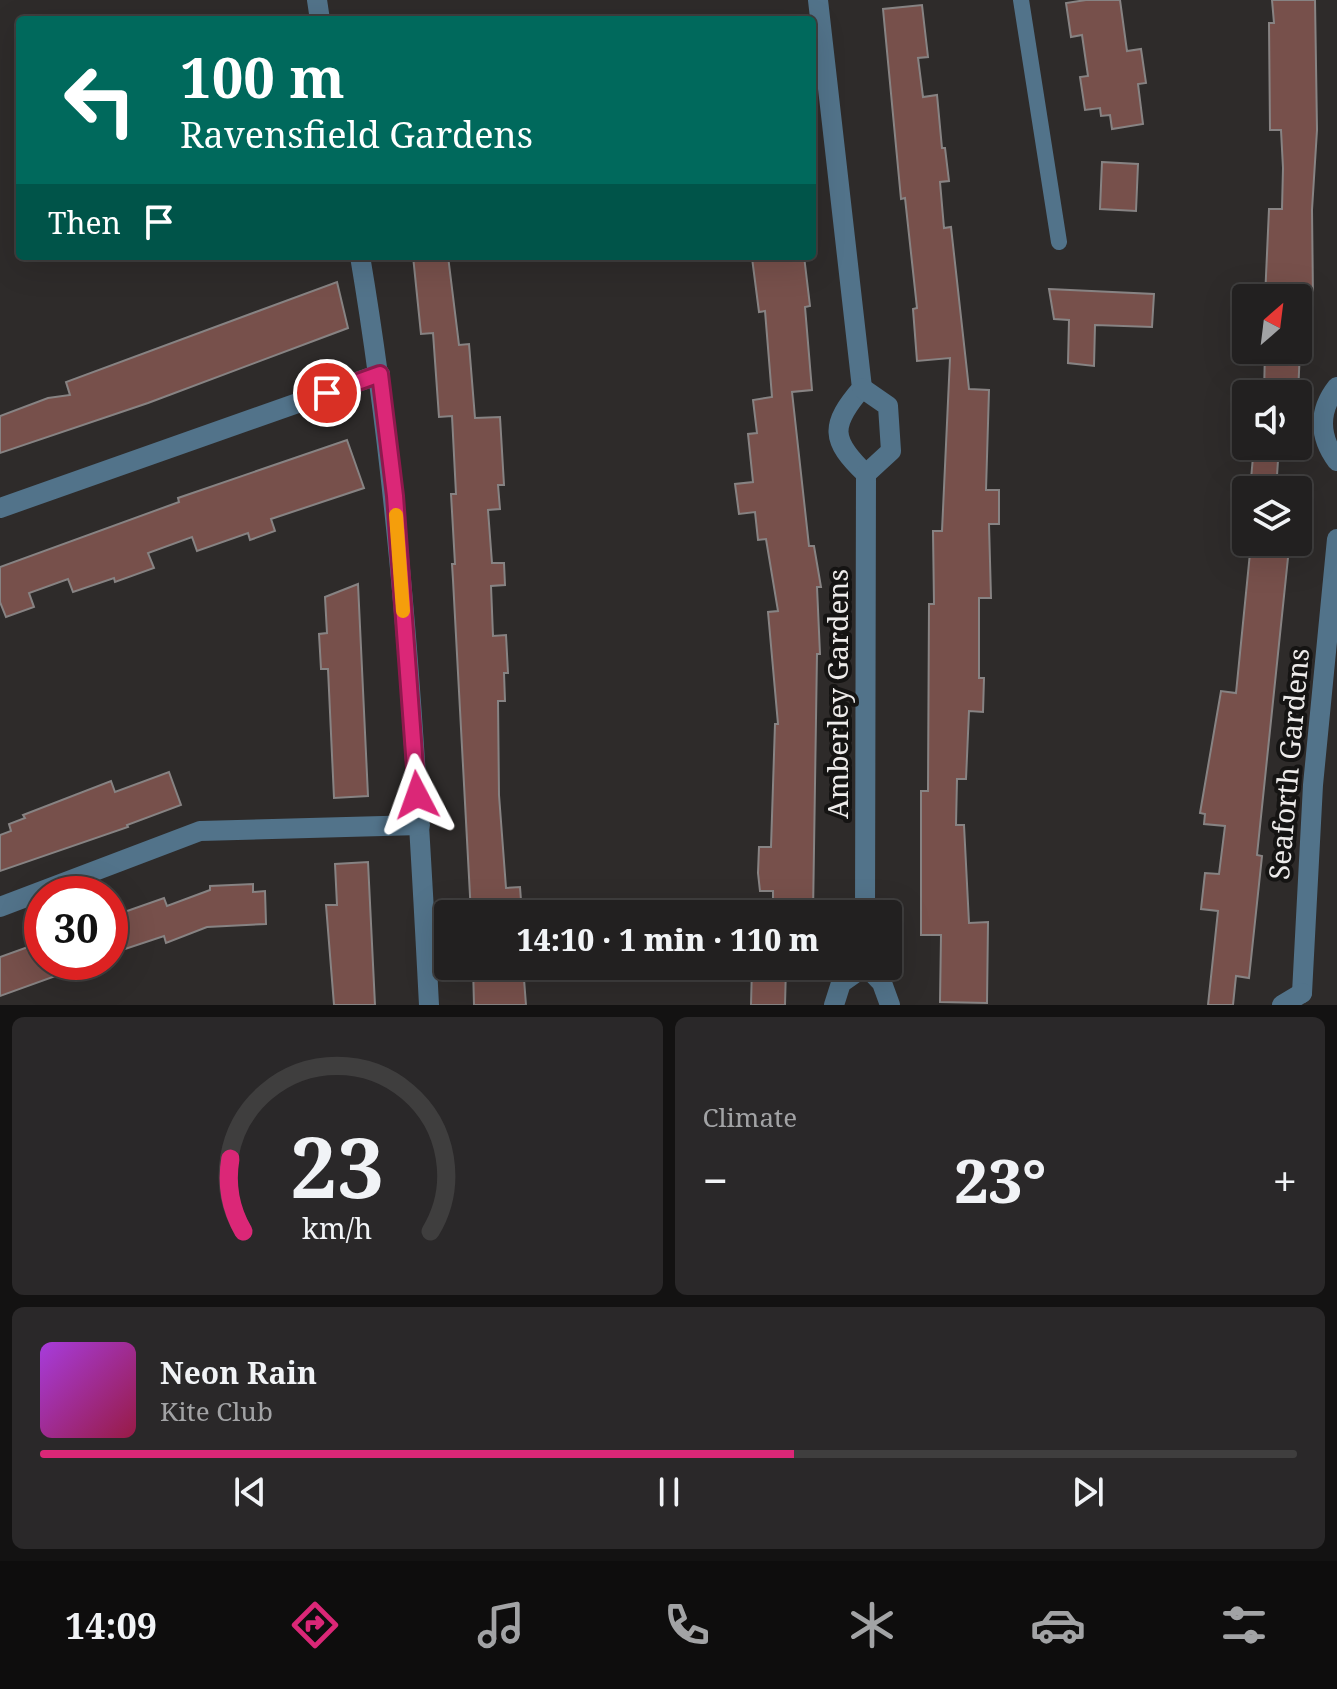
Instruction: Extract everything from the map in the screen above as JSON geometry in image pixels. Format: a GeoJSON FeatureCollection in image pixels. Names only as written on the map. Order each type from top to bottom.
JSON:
{"type":"FeatureCollection","features":[{"type":"Feature","properties":{"kind":"street"},"geometry":{"type":"LineString","coordinates":[[818,0],[862,388],[841,412],[838,433],[844,453],[866,474],[891,451],[892,427],[888,406],[862,388]]}},
{"type":"Feature","properties":{"kind":"street"},"geometry":{"type":"LineString","coordinates":[[361,260],[380,374],[395,496],[420,825],[429,1005]]}},
{"type":"Feature","properties":{"kind":"street"},"geometry":{"type":"LineString","coordinates":[[0,508],[380,374]]}},
{"type":"Feature","properties":{"kind":"street"},"geometry":{"type":"LineString","coordinates":[[1337,387],[1328,398],[1322,421],[1324,441],[1337,461]]}},
{"type":"Feature","properties":{"kind":"street","name":"Amberley Gardens"},"geometry":{"type":"LineString","coordinates":[[865,900],[866,474]]}},
{"type":"Feature","properties":{"kind":"street","name":"Seaforth Gardens"},"geometry":{"type":"LineString","coordinates":[[1282,1005],[1308,999],[1313,785],[1337,539]]}},
{"type":"Feature","properties":{"kind":"street"},"geometry":{"type":"LineString","coordinates":[[0,907],[200,831],[420,825]]}},
{"type":"Feature","properties":{"kind":"street"},"geometry":{"type":"LineString","coordinates":[[834,1005],[841,983],[845,980]]}},
{"type":"Feature","properties":{"kind":"street"},"geometry":{"type":"LineString","coordinates":[[879,980],[890,1005]]}},
{"type":"Feature","properties":{"kind":"lane"},"geometry":{"type":"LineString","coordinates":[[1021,0],[1059,242]]}},
{"type":"Feature","properties":{"kind":"building"},"geometry":{"type":"Polygon","coordinates":[[[1120,0],[1127,51],[1141,49],[1146,83],[1138,84],[1143,124],[1112,129],[1110,115],[1101,116],[1100,108],[1085,110],[1080,77],[1088,76],[1082,35],[1071,37],[1066,3],[1120,0]]]}},
{"type":"Feature","properties":{"kind":"building"},"geometry":{"type":"Polygon","coordinates":[[[1272,0],[1315,0],[1317,130],[1312,210],[1313,298],[1312,284],[1266,284],[1269,209],[1282,209],[1281,130],[1270,130],[1269,23],[1274,23],[1272,0]]]}},
{"type":"Feature","properties":{"kind":"building"},"geometry":{"type":"Polygon","coordinates":[[[922,5],[928,57],[918,58],[923,97],[937,95],[949,181],[940,182],[944,228],[951,227],[969,389],[989,390],[986,490],[999,490],[999,524],[989,524],[991,598],[979,598],[979,678],[984,678],[983,712],[969,711],[966,779],[957,779],[956,825],[964,825],[969,923],[988,922],[987,1003],[940,1002],[941,935],[921,935],[921,791],[928,791],[929,604],[934,604],[933,531],[942,531],[950,358],[917,361],[913,309],[917,308],[905,198],[901,199],[883,9],[922,5]]]}},
{"type":"Feature","properties":{"kind":"building"},"geometry":{"type":"Polygon","coordinates":[[[1102,162],[1138,164],[1136,211],[1100,209],[1102,162]]]}},
{"type":"Feature","properties":{"kind":"building"},"geometry":{"type":"Polygon","coordinates":[[[413,260],[448,260],[459,345],[469,344],[475,418],[500,417],[504,485],[498,485],[500,509],[488,510],[492,563],[504,563],[505,585],[491,586],[493,636],[506,635],[508,673],[504,673],[505,701],[498,701],[499,795],[506,888],[520,887],[521,900],[470,900],[452,564],[455,564],[451,494],[456,494],[452,416],[439,417],[433,333],[421,334],[413,260]]]}},
{"type":"Feature","properties":{"kind":"building"},"geometry":{"type":"Polygon","coordinates":[[[752,260],[804,260],[810,306],[805,307],[812,390],[792,392],[809,546],[814,546],[821,587],[817,587],[820,654],[817,654],[813,900],[773,900],[773,891],[760,891],[758,873],[759,847],[771,847],[775,724],[778,724],[768,612],[778,611],[766,539],[758,540],[755,512],[739,514],[735,484],[753,482],[748,434],[757,433],[753,400],[772,397],[765,311],[759,312],[752,260]]]}},
{"type":"Feature","properties":{"kind":"building"},"geometry":{"type":"Polygon","coordinates":[[[337,282],[348,328],[148,403],[0,453],[0,416],[48,398],[70,395],[66,382],[337,282]]]}},
{"type":"Feature","properties":{"kind":"building"},"geometry":{"type":"Polygon","coordinates":[[[1049,289],[1154,294],[1152,327],[1095,325],[1094,366],[1068,363],[1069,320],[1054,319],[1049,289]]]}},
{"type":"Feature","properties":{"kind":"building"},"geometry":{"type":"Polygon","coordinates":[[[1265,364],[1299,364],[1299,380],[1264,380],[1265,364]]]}},
{"type":"Feature","properties":{"kind":"building"},"geometry":{"type":"Polygon","coordinates":[[[347,440],[364,488],[271,519],[275,531],[250,540],[248,533],[197,551],[192,537],[148,553],[154,568],[115,582],[114,578],[73,592],[68,579],[29,593],[34,607],[6,617],[0,602],[0,567],[179,502],[178,498],[347,440]]]}},
{"type":"Feature","properties":{"kind":"building"},"geometry":{"type":"Polygon","coordinates":[[[1253,460],[1278,460],[1277,476],[1251,476],[1253,460]]]}},
{"type":"Feature","properties":{"kind":"building"},"geometry":{"type":"Polygon","coordinates":[[[1250,556],[1288,556],[1257,855],[1262,856],[1249,978],[1236,976],[1233,1005],[1208,1005],[1218,911],[1201,909],[1205,873],[1219,874],[1225,826],[1204,824],[1205,814],[1200,813],[1221,691],[1236,693],[1250,556]]]}},
{"type":"Feature","properties":{"kind":"building"},"geometry":{"type":"Polygon","coordinates":[[[358,584],[368,796],[334,798],[328,669],[321,669],[319,634],[327,633],[325,597],[358,584]]]}},
{"type":"Feature","properties":{"kind":"building"},"geometry":{"type":"Polygon","coordinates":[[[169,772],[181,805],[128,827],[0,871],[0,835],[11,831],[9,824],[25,818],[23,815],[111,781],[115,792],[169,772]]]}},
{"type":"Feature","properties":{"kind":"building"},"geometry":{"type":"Polygon","coordinates":[[[368,862],[375,1005],[334,1005],[326,905],[337,905],[335,864],[368,862]]]}},
{"type":"Feature","properties":{"kind":"building"},"geometry":{"type":"Polygon","coordinates":[[[253,884],[253,892],[265,891],[266,924],[207,927],[166,943],[164,936],[128,948],[128,911],[164,898],[167,906],[210,890],[210,886],[253,884]]]}},
{"type":"Feature","properties":{"kind":"building"},"geometry":{"type":"Polygon","coordinates":[[[24,948],[24,980],[44,980],[0,996],[0,957],[24,948]]]}},
{"type":"Feature","properties":{"kind":"building"},"geometry":{"type":"Polygon","coordinates":[[[473,980],[524,980],[526,1005],[474,1005],[473,980]]]}},
{"type":"Feature","properties":{"kind":"building"},"geometry":{"type":"Polygon","coordinates":[[[752,980],[786,980],[785,1005],[751,1005],[752,980]]]}},
{"type":"Feature","properties":{"kind":"slow traffic"},"geometry":{"type":"LineString","coordinates":[[396,515],[403,611]]}},
{"type":"Feature","properties":{"kind":"route"},"geometry":{"type":"LineString","coordinates":[[327,393],[380,374],[395,496],[417,795]]}}]}
